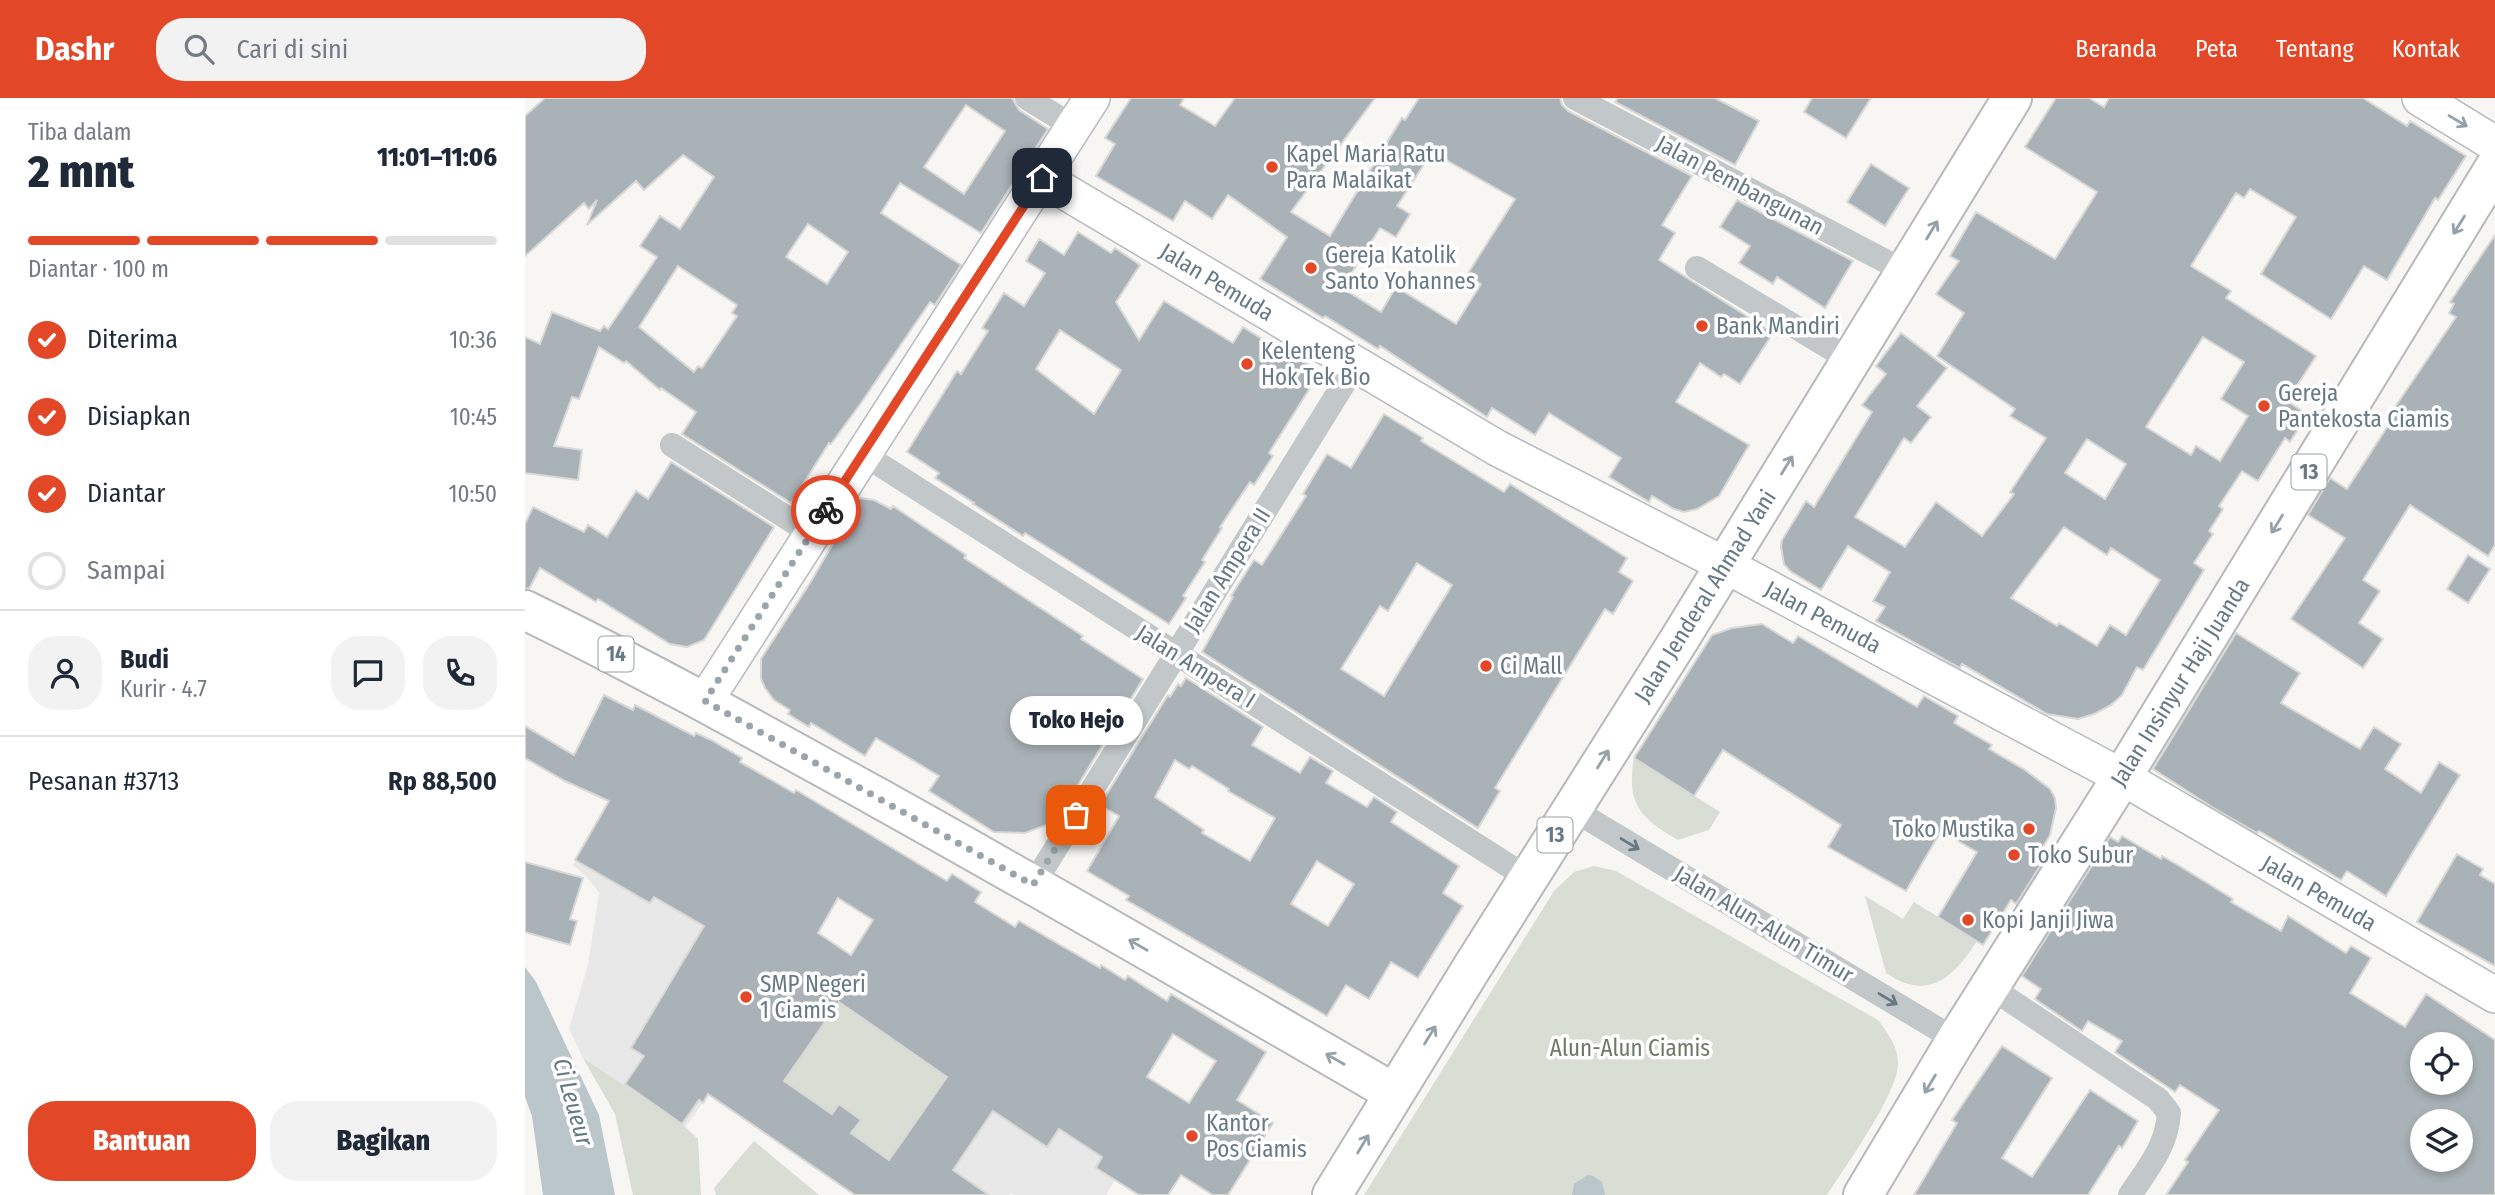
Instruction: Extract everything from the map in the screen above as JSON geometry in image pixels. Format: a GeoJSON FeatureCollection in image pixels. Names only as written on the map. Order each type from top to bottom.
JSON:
{"type":"FeatureCollection","features":[{"type":"Feature","properties":{"kind":"highway","name":"Jalan Jenderal Ahmad Yani"},"geometry":{"type":"LineString","coordinates":[[1394,1093],[1852,361],[2012,98]]}},
{"type":"Feature","properties":{"kind":"highway","name":"Jalan Insinyur Haji Juanda"},"geometry":{"type":"LineString","coordinates":[[1863,1195],[2495,167]]}},
{"type":"Feature","properties":{"kind":"highway","name":"14"},"geometry":{"type":"LineString","coordinates":[[525,610],[705,701],[1033,885],[1394,1093]]}},
{"type":"Feature","properties":{"kind":"highway","name":"13"},"geometry":{"type":"LineString","coordinates":[[1332,1195],[1394,1093]]}},
{"type":"Feature","properties":{"kind":"street"},"geometry":{"type":"LineString","coordinates":[[705,701],[1083,113],[1027,98]]}},
{"type":"Feature","properties":{"kind":"street","name":"Jalan Pembangunan"},"geometry":{"type":"LineString","coordinates":[[1575,98],[1906,272]]}},
{"type":"Feature","properties":{"kind":"street"},"geometry":{"type":"LineString","coordinates":[[2420,98],[2495,144]]}},
{"type":"Feature","properties":{"kind":"street","name":"Jalan Pemuda"},"geometry":{"type":"LineString","coordinates":[[1042,178],[1497,448],[1725,565],[2122,777],[2495,995]]}},
{"type":"Feature","properties":{"kind":"street"},"geometry":{"type":"LineString","coordinates":[[1697,268],[1852,361]]}},
{"type":"Feature","properties":{"kind":"street","name":"Jalan Ampera II"},"geometry":{"type":"LineString","coordinates":[[1033,885],[1356,364]]}},
{"type":"Feature","properties":{"kind":"street"},"geometry":{"type":"LineString","coordinates":[[672,445],[811,533]]}},
{"type":"Feature","properties":{"kind":"street","name":"Jalan Ampera I"},"geometry":{"type":"LineString","coordinates":[[863,454],[1528,878]]}},
{"type":"Feature","properties":{"kind":"street","name":"Jalan Alun-Alun Timur"},"geometry":{"type":"LineString","coordinates":[[1572,808],[1956,1040]]}},
{"type":"Feature","properties":{"kind":"street"},"geometry":{"type":"LineString","coordinates":[[1990,987],[2158,1099],[2169,1113],[2163,1146],[2130,1195]]}},
{"type":"Feature","properties":{"kind":"shaded area","name":"SMP Negeri 1 Ciamis"},"geometry":{"type":"Polygon","coordinates":[[[600,817],[661,853],[782,908],[1115,1137],[1096,1168],[1115,1180],[1106,1195],[855,1195],[708,1095],[686,1127],[583,1058],[569,1029],[588,965],[599,893],[588,878],[573,865],[600,817]]]}},
{"type":"Feature","properties":{"kind":"green space"},"geometry":{"type":"Polygon","coordinates":[[[1634,758],[1720,812],[1709,830],[1678,840],[1645,817],[1634,798],[1634,758]]]}},
{"type":"Feature","properties":{"kind":"green space","name":"Alun-Alun Ciamis"},"geometry":{"type":"Polygon","coordinates":[[[1594,866],[1616,871],[1878,1020],[1885,1029],[1896,1051],[1896,1076],[1870,1129],[1827,1195],[1364,1195],[1554,891],[1574,872],[1594,866]]]}},
{"type":"Feature","properties":{"kind":"green space"},"geometry":{"type":"Polygon","coordinates":[[[1865,896],[1903,919],[1914,902],[1977,941],[1959,965],[1939,981],[1915,985],[1901,981],[1886,973],[1865,896]]]}},
{"type":"Feature","properties":{"kind":"green space"},"geometry":{"type":"Polygon","coordinates":[[[797,972],[947,1077],[889,1160],[851,1133],[860,1119],[839,1105],[832,1114],[742,1051],[797,972]],[[825,1021],[768,1044],[796,1063],[825,1021]]]}},
{"type":"Feature","properties":{"kind":"green space"},"geometry":{"type":"Polygon","coordinates":[[[583,1058],[682,1124],[698,1139],[701,1195],[633,1195],[615,1114],[583,1058]]]}},
{"type":"Feature","properties":{"kind":"green space"},"geometry":{"type":"Polygon","coordinates":[[[754,1141],[819,1195],[716,1195],[714,1188],[754,1141]]]}},
{"type":"Feature","properties":{"kind":"water","name":"Ci Leueur"},"geometry":{"type":"Polygon","coordinates":[[[525,967],[536,982],[599,1115],[615,1195],[543,1195],[532,1116],[525,1097],[525,967]]]}},
{"type":"Feature","properties":{"kind":"water"},"geometry":{"type":"Polygon","coordinates":[[[1588,1175],[1602,1182],[1605,1195],[1572,1195],[1574,1184],[1588,1175]]]}},
{"type":"Feature","properties":{"kind":"building"},"geometry":{"type":"Polygon","coordinates":[[[545,98],[1012,98],[1019,110],[1048,129],[981,233],[900,183],[881,213],[961,265],[935,305],[930,302],[861,403],[831,444],[829,443],[791,503],[682,434],[696,412],[661,388],[660,390],[626,361],[624,363],[599,347],[579,399],[572,397],[554,446],[582,450],[578,480],[525,473],[525,337],[540,344],[552,312],[600,331],[604,326],[608,329],[657,257],[640,246],[660,216],[680,229],[714,177],[683,155],[644,190],[636,181],[587,225],[597,200],[589,209],[584,203],[525,256],[525,116],[545,98]],[[966,105],[924,167],[964,194],[1005,131],[966,105]],[[808,224],[786,257],[827,284],[848,252],[808,224]],[[678,266],[639,327],[694,372],[698,366],[702,368],[737,316],[732,313],[737,305],[678,266]]]}},
{"type":"Feature","properties":{"kind":"building"},"geometry":{"type":"Polygon","coordinates":[[[1131,98],[1184,98],[1180,105],[1215,126],[1235,98],[1375,98],[1291,212],[1330,236],[1402,118],[1405,120],[1419,98],[1560,98],[1568,111],[1692,176],[1662,225],[1675,233],[1659,260],[1773,333],[1740,384],[1724,374],[1721,377],[1700,363],[1676,402],[1749,445],[1719,496],[1697,509],[1684,512],[1652,496],[1649,502],[1609,477],[1621,458],[1549,413],[1535,435],[1492,408],[1487,417],[1380,346],[1378,349],[1260,279],[1287,237],[1228,195],[1212,219],[1185,201],[1173,221],[1096,176],[1115,144],[1105,138],[1131,98]],[[1432,152],[1397,206],[1410,214],[1396,237],[1380,228],[1342,288],[1381,312],[1396,287],[1456,324],[1481,284],[1467,275],[1515,199],[1432,152]]]}},
{"type":"Feature","properties":{"kind":"building"},"geometry":{"type":"Polygon","coordinates":[[[1618,98],[1715,98],[1759,121],[1735,165],[1615,102],[1618,98]]]}},
{"type":"Feature","properties":{"kind":"building"},"geometry":{"type":"Polygon","coordinates":[[[1812,98],[1871,98],[1846,138],[1804,112],[1812,98]]]}},
{"type":"Feature","properties":{"kind":"building"},"geometry":{"type":"Polygon","coordinates":[[[2056,98],[2089,98],[2104,107],[2109,98],[2363,98],[2407,126],[2410,121],[2466,156],[2438,200],[2435,198],[2387,280],[2364,266],[2331,319],[2261,274],[2296,217],[2250,189],[2244,198],[2236,193],[2191,266],[2231,291],[2226,298],[2316,356],[2287,401],[2307,414],[2290,442],[2285,438],[2258,481],[2242,471],[2219,506],[2223,509],[2209,531],[2213,534],[2194,563],[2204,570],[2143,670],[2137,667],[2122,695],[2111,705],[2078,719],[2047,714],[1962,664],[1960,668],[1876,621],[1885,607],[1873,601],[1890,572],[1848,546],[1821,590],[1790,571],[1784,564],[1781,547],[1782,540],[1806,501],[1814,507],[1872,412],[1862,405],[1886,374],[1876,366],[1901,333],[1947,368],[1917,406],[1931,417],[1911,443],[1904,438],[1855,517],[1905,547],[1936,502],[1982,536],[2014,494],[2010,492],[2046,438],[2010,416],[2015,409],[1937,356],[1964,313],[1936,294],[1959,261],[1950,256],[1976,212],[2055,259],[2097,192],[2025,147],[2056,98]],[[2203,337],[2146,427],[2191,455],[2196,446],[2220,461],[2248,416],[2221,399],[2244,362],[2203,337]],[[2087,439],[2065,473],[2105,499],[2126,464],[2087,439]],[[2064,527],[2011,598],[2097,646],[2110,625],[2126,635],[2160,580],[2111,548],[2107,555],[2064,527]]]}},
{"type":"Feature","properties":{"kind":"building"},"geometry":{"type":"Polygon","coordinates":[[[1871,164],[1909,188],[1885,226],[1847,202],[1871,164]]]}},
{"type":"Feature","properties":{"kind":"building"},"geometry":{"type":"Polygon","coordinates":[[[1737,200],[1853,261],[1825,308],[1777,277],[1773,284],[1739,263],[1750,246],[1720,227],[1737,200]]]}},
{"type":"Feature","properties":{"kind":"building"},"geometry":{"type":"Polygon","coordinates":[[[1078,232],[1111,253],[1115,248],[1140,265],[1116,302],[1139,340],[1164,301],[1233,343],[1243,327],[1285,354],[1287,351],[1320,372],[1269,453],[1273,456],[1254,485],[1250,482],[1220,527],[1222,528],[1202,560],[1205,562],[1169,624],[1025,533],[1023,536],[973,504],[935,478],[939,473],[907,452],[957,371],[961,374],[988,331],[982,328],[1004,293],[1024,306],[1045,273],[1026,261],[1039,239],[1064,255],[1078,232]],[[1060,330],[1036,369],[1094,414],[1121,370],[1060,330]]]}},
{"type":"Feature","properties":{"kind":"building"},"geometry":{"type":"Polygon","coordinates":[[[2495,235],[2495,545],[2488,556],[2410,505],[2363,580],[2380,591],[2359,623],[2383,639],[2363,668],[2291,619],[2345,538],[2308,515],[2330,478],[2347,489],[2399,409],[2395,407],[2456,317],[2449,313],[2454,304],[2450,302],[2495,235]]]}},
{"type":"Feature","properties":{"kind":"building"},"geometry":{"type":"Polygon","coordinates":[[[1384,414],[1423,438],[1421,441],[1504,492],[1510,484],[1627,558],[1619,572],[1633,581],[1613,614],[1605,609],[1495,788],[1500,791],[1478,828],[1202,652],[1233,597],[1231,596],[1254,560],[1262,565],[1306,496],[1303,494],[1327,454],[1351,468],[1384,414]],[[1417,563],[1388,611],[1380,606],[1341,669],[1384,696],[1452,585],[1417,563]]]}},
{"type":"Feature","properties":{"kind":"building"},"geometry":{"type":"Polygon","coordinates":[[[671,462],[774,527],[704,640],[687,647],[670,644],[598,599],[596,602],[540,568],[529,589],[525,588],[525,524],[533,507],[584,532],[588,525],[607,537],[636,491],[648,499],[671,462]]]}},
{"type":"Feature","properties":{"kind":"building"},"geometry":{"type":"Polygon","coordinates":[[[859,498],[874,500],[891,509],[893,506],[966,555],[964,558],[1083,636],[1081,639],[1143,679],[1070,798],[1049,824],[1025,833],[994,832],[929,791],[939,776],[876,738],[865,756],[811,723],[809,727],[788,714],[790,710],[774,700],[765,688],[761,679],[761,659],[810,583],[859,498]]]}},
{"type":"Feature","properties":{"kind":"building"},"geometry":{"type":"Polygon","coordinates":[[[2468,555],[2490,569],[2468,603],[2447,589],[2468,555]]]}},
{"type":"Feature","properties":{"kind":"building"},"geometry":{"type":"Polygon","coordinates":[[[1762,624],[1793,643],[1798,636],[1917,707],[1924,696],[1958,716],[1954,723],[1992,745],[1989,749],[2025,770],[2050,789],[2056,808],[2050,835],[2034,862],[2040,866],[2016,904],[2011,900],[1983,945],[1938,917],[1977,852],[1941,831],[1906,891],[1828,847],[1841,825],[1723,750],[1694,796],[1634,758],[1712,635],[1732,628],[1762,624]]]}},
{"type":"Feature","properties":{"kind":"building"},"geometry":{"type":"Polygon","coordinates":[[[2236,633],[2300,673],[2281,703],[2360,749],[2374,727],[2401,744],[2385,769],[2421,793],[2439,762],[2460,775],[2386,896],[2347,871],[2341,880],[2259,831],[2257,833],[2212,807],[2153,769],[2236,633]]]}},
{"type":"Feature","properties":{"kind":"building"},"geometry":{"type":"Polygon","coordinates":[[[1186,678],[1263,727],[1252,745],[1300,773],[1310,757],[1333,771],[1326,783],[1367,807],[1374,797],[1397,812],[1391,822],[1459,866],[1443,893],[1463,906],[1418,978],[1391,962],[1369,999],[1346,985],[1327,1016],[1126,900],[1129,896],[1087,871],[1119,816],[1100,805],[1168,695],[1170,697],[1178,684],[1181,686],[1186,678]],[[1175,760],[1155,797],[1204,830],[1202,833],[1250,861],[1275,818],[1192,766],[1189,769],[1175,760]],[[1317,861],[1291,904],[1328,926],[1354,884],[1317,861]]]}},
{"type":"Feature","properties":{"kind":"building"},"geometry":{"type":"Polygon","coordinates":[[[604,695],[633,710],[635,705],[694,736],[696,733],[711,740],[742,758],[740,762],[794,793],[796,790],[947,881],[952,874],[981,892],[975,902],[1015,927],[1019,921],[1100,968],[1101,965],[1125,980],[1128,976],[1167,1001],[1171,994],[1266,1052],[1237,1100],[1273,1123],[1228,1195],[1213,1195],[1181,1175],[1168,1195],[1139,1195],[1096,1168],[1102,1157],[1059,1129],[1047,1147],[993,1111],[953,1170],[989,1195],[855,1195],[708,1094],[703,1103],[699,1100],[682,1124],[625,1084],[644,1056],[631,1048],[704,926],[654,897],[650,903],[575,860],[609,801],[565,781],[525,758],[525,726],[574,755],[604,695]],[[838,898],[818,933],[851,955],[873,920],[838,898]],[[839,1002],[784,1081],[832,1114],[839,1104],[861,1120],[851,1133],[889,1160],[947,1077],[839,1002]],[[1173,1034],[1147,1077],[1189,1103],[1216,1061],[1173,1034]]]}},
{"type":"Feature","properties":{"kind":"building"},"geometry":{"type":"Polygon","coordinates":[[[2122,836],[2161,859],[2162,856],[2233,899],[2231,902],[2281,931],[2288,916],[2346,953],[2351,946],[2371,958],[2350,993],[2405,1027],[2426,994],[2495,1040],[2495,1195],[2166,1195],[2188,1162],[2185,1160],[2219,1110],[2180,1085],[2175,1092],[2115,1052],[2122,1041],[2088,1021],[2082,1031],[2035,999],[2041,989],[2022,976],[2110,837],[2118,842],[2122,836]]]}},
{"type":"Feature","properties":{"kind":"building"},"geometry":{"type":"Polygon","coordinates":[[[2457,854],[2483,869],[2480,875],[2495,884],[2495,966],[2417,922],[2457,854]]]}},
{"type":"Feature","properties":{"kind":"building"},"geometry":{"type":"Polygon","coordinates":[[[525,862],[583,878],[570,919],[577,921],[570,945],[525,932],[525,862]]]}},
{"type":"Feature","properties":{"kind":"building"},"geometry":{"type":"Polygon","coordinates":[[[2002,1046],[2052,1078],[2002,1158],[2032,1177],[2090,1090],[2138,1121],[2088,1195],[1914,1195],[1957,1123],[1952,1120],[2002,1046]]]}},
{"type":"Feature","properties":{"kind":"way so far"},"geometry":{"type":"LineString","coordinates":[[826,510],[705,701],[1033,885],[1076,815]]}},
{"type":"Feature","properties":{"kind":"place","name":"Kapel Maria Ratu Para Malaikat"},"geometry":{"type":"Point","coordinates":[1272,167]}},
{"type":"Feature","properties":{"kind":"place","name":"Gereja Katolik Santo Yohannes"},"geometry":{"type":"Point","coordinates":[1311,268]}},
{"type":"Feature","properties":{"kind":"place","name":"Bank Mandiri"},"geometry":{"type":"Point","coordinates":[1702,326]}},
{"type":"Feature","properties":{"kind":"place","name":"Kelenteng Hok Tek Bio"},"geometry":{"type":"Point","coordinates":[1247,364]}},
{"type":"Feature","properties":{"kind":"place","name":"Gereja Pantekosta Ciamis"},"geometry":{"type":"Point","coordinates":[2264,406]}},
{"type":"Feature","properties":{"kind":"place","name":"Ci Mall"},"geometry":{"type":"Point","coordinates":[1486,666]}},
{"type":"Feature","properties":{"kind":"place","name":"Toko Hejo"},"geometry":{"type":"Point","coordinates":[1076,815]}},
{"type":"Feature","properties":{"kind":"place","name":"Toko Mustika"},"geometry":{"type":"Point","coordinates":[2029,829]}},
{"type":"Feature","properties":{"kind":"place","name":"Toko Subur"},"geometry":{"type":"Point","coordinates":[2014,855]}},
{"type":"Feature","properties":{"kind":"place","name":"Kopi Janji Jiwa"},"geometry":{"type":"Point","coordinates":[1968,920]}},
{"type":"Feature","properties":{"kind":"place","name":"SMP Negeri 1 Ciamis"},"geometry":{"type":"Point","coordinates":[746,997]}},
{"type":"Feature","properties":{"kind":"place","name":"Kantor Pos Ciamis"},"geometry":{"type":"Point","coordinates":[1192,1136]}},
{"type":"Feature","properties":{"kind":"route"},"geometry":{"type":"LineString","coordinates":[[826,510],[1042,178]]}}]}
